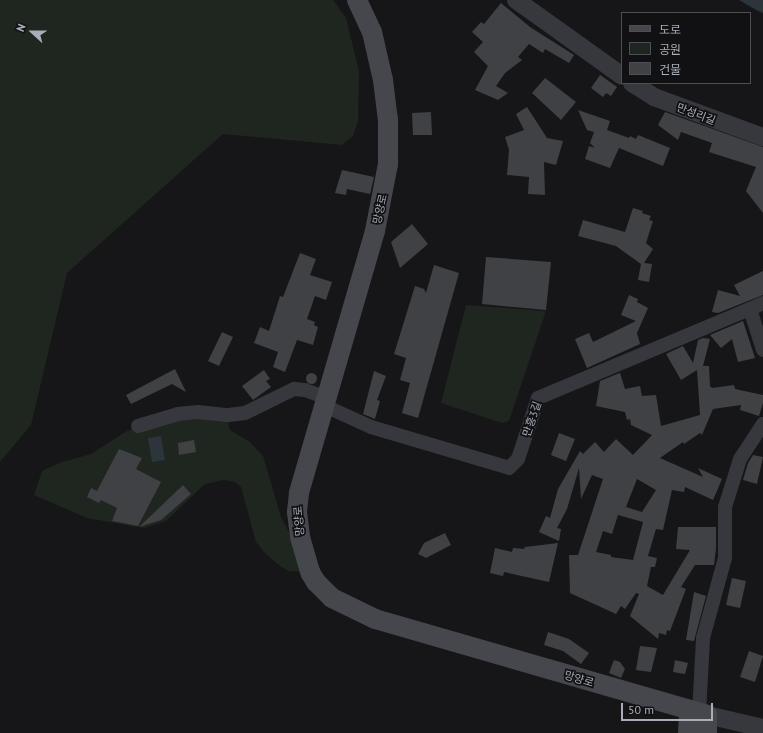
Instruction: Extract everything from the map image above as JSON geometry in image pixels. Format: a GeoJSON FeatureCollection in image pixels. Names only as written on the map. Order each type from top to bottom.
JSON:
{"type":"FeatureCollection","features":[{"type":"Feature","properties":{"kind":"main road","name":"망양로"},"geometry":{"type":"LineString","coordinates":[[357,0],[372,32],[383,80],[388,118],[388,164],[375,231],[326,402],[300,486],[297,512],[306,562],[316,582],[326,593],[349,607],[386,624],[701,718]]}},
{"type":"Feature","properties":{"kind":"main road"},"geometry":{"type":"LineString","coordinates":[[688,733],[701,718]]}},
{"type":"Feature","properties":{"kind":"street"},"geometry":{"type":"LineString","coordinates":[[516,0],[621,75]]}},
{"type":"Feature","properties":{"kind":"street","name":"만성리길"},"geometry":{"type":"LineString","coordinates":[[634,84],[654,97],[763,137]]}},
{"type":"Feature","properties":{"kind":"street","name":"만흥3길"},"geometry":{"type":"LineString","coordinates":[[326,402],[371,427],[509,468],[518,460],[538,398],[757,306],[763,350]]}},
{"type":"Feature","properties":{"kind":"street"},"geometry":{"type":"LineString","coordinates":[[138,426],[183,413],[228,415],[245,413],[294,389],[305,390],[326,402]]}},
{"type":"Feature","properties":{"kind":"street"},"geometry":{"type":"LineString","coordinates":[[701,718],[703,638],[712,599],[725,558],[725,507],[740,459],[763,424]]}},
{"type":"Feature","properties":{"kind":"street","name":"망양로"},"geometry":{"type":"LineString","coordinates":[[701,718],[763,728]]}},
{"type":"Feature","properties":{"kind":"green space"},"geometry":{"type":"Polygon","coordinates":[[[0,0],[333,0],[346,18],[359,71],[358,121],[353,136],[342,145],[223,134],[67,273],[31,425],[0,462],[0,0]]]}},
{"type":"Feature","properties":{"kind":"green space"},"geometry":{"type":"Polygon","coordinates":[[[466,305],[546,311],[509,421],[502,423],[441,403],[466,305]]]}},
{"type":"Feature","properties":{"kind":"green space"},"geometry":{"type":"Polygon","coordinates":[[[178,414],[228,420],[230,430],[250,442],[263,456],[281,517],[310,572],[289,571],[281,567],[264,552],[256,542],[241,487],[235,482],[224,480],[205,484],[166,521],[144,528],[87,518],[34,495],[42,471],[59,463],[91,454],[127,431],[178,414]]]}},
{"type":"Feature","properties":{"kind":"shaded area"},"geometry":{"type":"Polygon","coordinates":[[[739,0],[763,0],[763,13],[758,11],[739,0]]]}},
{"type":"Feature","properties":{"kind":"shaded area"},"geometry":{"type":"Polygon","coordinates":[[[161,436],[165,460],[152,462],[148,438],[161,436]]]}},
{"type":"Feature","properties":{"kind":"building"},"geometry":{"type":"Polygon","coordinates":[[[501,3],[530,27],[574,55],[569,63],[545,49],[543,53],[529,44],[518,57],[522,60],[505,73],[496,86],[508,93],[498,100],[475,90],[488,66],[474,52],[483,42],[472,32],[481,22],[484,24],[501,3]]]}},
{"type":"Feature","properties":{"kind":"building"},"geometry":{"type":"Polygon","coordinates":[[[600,75],[617,87],[611,96],[606,93],[603,97],[591,88],[600,75]]]}},
{"type":"Feature","properties":{"kind":"building"},"geometry":{"type":"Polygon","coordinates":[[[545,78],[576,102],[561,120],[532,93],[545,78]]]}},
{"type":"Feature","properties":{"kind":"building"},"geometry":{"type":"Polygon","coordinates":[[[527,107],[547,138],[563,141],[556,165],[544,162],[545,195],[528,194],[529,177],[507,175],[509,150],[505,137],[524,130],[516,114],[527,107]]]}},
{"type":"Feature","properties":{"kind":"building"},"geometry":{"type":"Polygon","coordinates":[[[578,110],[610,121],[607,130],[629,138],[630,136],[636,139],[638,135],[670,148],[663,166],[619,148],[610,168],[585,159],[589,146],[595,148],[590,143],[594,132],[587,130],[578,110]]]}},
{"type":"Feature","properties":{"kind":"building"},"geometry":{"type":"Polygon","coordinates":[[[431,112],[432,135],[413,135],[412,113],[431,112]]]}},
{"type":"Feature","properties":{"kind":"building"},"geometry":{"type":"Polygon","coordinates":[[[665,112],[763,147],[763,213],[746,191],[756,167],[709,152],[712,143],[681,132],[678,140],[658,125],[665,112]]]}},
{"type":"Feature","properties":{"kind":"building"},"geometry":{"type":"Polygon","coordinates":[[[342,170],[374,177],[370,194],[347,189],[346,195],[335,193],[342,170]]]}},
{"type":"Feature","properties":{"kind":"building"},"geometry":{"type":"Polygon","coordinates":[[[633,208],[643,211],[642,213],[651,216],[649,220],[653,221],[646,243],[653,249],[644,263],[652,264],[649,282],[638,280],[641,264],[616,246],[578,236],[583,220],[625,232],[633,208]]]}},
{"type":"Feature","properties":{"kind":"building"},"geometry":{"type":"Polygon","coordinates":[[[412,224],[428,244],[400,268],[391,242],[412,224]]]}},
{"type":"Feature","properties":{"kind":"building"},"geometry":{"type":"Polygon","coordinates":[[[300,253],[316,259],[310,275],[332,282],[326,300],[315,296],[307,319],[315,322],[314,325],[318,327],[313,345],[297,340],[285,372],[273,367],[278,352],[254,343],[260,327],[269,331],[280,296],[283,297],[300,253]]]}},
{"type":"Feature","properties":{"kind":"building"},"geometry":{"type":"Polygon","coordinates":[[[486,257],[551,262],[546,310],[482,304],[486,257]]]}},
{"type":"Feature","properties":{"kind":"building"},"geometry":{"type":"Polygon","coordinates":[[[434,265],[459,273],[418,418],[402,413],[410,383],[400,380],[406,358],[394,354],[415,286],[424,289],[426,293],[434,265]]]}},
{"type":"Feature","properties":{"kind":"building"},"geometry":{"type":"Polygon","coordinates":[[[763,271],[763,295],[718,313],[712,312],[718,290],[740,296],[734,285],[763,271]]]}},
{"type":"Feature","properties":{"kind":"building"},"geometry":{"type":"Polygon","coordinates":[[[629,295],[638,299],[637,302],[648,308],[637,333],[640,344],[587,368],[575,339],[589,333],[593,342],[636,321],[621,315],[629,295]]]}},
{"type":"Feature","properties":{"kind":"building"},"geometry":{"type":"Polygon","coordinates":[[[743,321],[755,358],[738,362],[732,339],[721,348],[710,335],[743,321]]]}},
{"type":"Feature","properties":{"kind":"building"},"geometry":{"type":"Polygon","coordinates":[[[222,332],[233,337],[219,366],[208,361],[222,332]]]}},
{"type":"Feature","properties":{"kind":"building"},"geometry":{"type":"Polygon","coordinates":[[[703,338],[710,339],[703,366],[709,366],[710,386],[712,388],[734,385],[735,389],[763,395],[763,403],[759,416],[740,410],[741,405],[713,409],[702,435],[700,433],[684,444],[683,442],[660,458],[703,477],[698,468],[722,479],[713,500],[685,487],[684,492],[672,490],[663,530],[656,529],[648,556],[657,558],[655,567],[651,567],[647,586],[663,595],[690,550],[676,549],[678,527],[716,527],[714,565],[695,565],[681,587],[686,589],[670,631],[667,630],[666,635],[659,633],[658,639],[630,616],[639,594],[636,593],[625,609],[621,606],[616,614],[570,593],[569,555],[578,555],[603,479],[592,475],[581,499],[579,468],[567,509],[557,528],[561,529],[559,541],[539,532],[546,516],[550,518],[558,489],[580,451],[583,454],[595,442],[604,452],[616,439],[633,455],[652,435],[631,425],[630,419],[627,420],[625,412],[596,406],[600,381],[632,368],[620,373],[625,389],[640,386],[642,396],[656,395],[661,426],[700,415],[697,370],[681,380],[666,354],[683,346],[693,363],[698,340],[703,338]],[[637,479],[626,507],[642,512],[656,490],[637,479]],[[618,515],[612,534],[603,531],[596,552],[611,555],[611,557],[633,560],[643,522],[618,515]]]}},
{"type":"Feature","properties":{"kind":"building"},"geometry":{"type":"Polygon","coordinates":[[[175,369],[186,392],[172,384],[131,404],[126,395],[175,369]]]}},
{"type":"Feature","properties":{"kind":"building"},"geometry":{"type":"Polygon","coordinates":[[[264,370],[270,379],[266,381],[271,387],[253,400],[242,386],[264,370]]]}},
{"type":"Feature","properties":{"kind":"building"},"geometry":{"type":"Polygon","coordinates":[[[374,371],[386,376],[377,400],[380,401],[375,419],[363,414],[374,371]]]}},
{"type":"Feature","properties":{"kind":"building"},"geometry":{"type":"Polygon","coordinates":[[[311,372],[315,374],[317,378],[315,382],[311,384],[307,382],[305,378],[307,374],[311,372]]]}},
{"type":"Feature","properties":{"kind":"building"},"geometry":{"type":"Polygon","coordinates":[[[559,433],[575,439],[566,461],[551,455],[559,433]]]}},
{"type":"Feature","properties":{"kind":"building"},"geometry":{"type":"Polygon","coordinates":[[[194,440],[196,452],[179,455],[178,443],[194,440]]]}},
{"type":"Feature","properties":{"kind":"building"},"geometry":{"type":"Polygon","coordinates":[[[119,449],[142,458],[136,469],[161,482],[138,526],[112,521],[117,508],[101,500],[99,503],[87,497],[91,488],[97,491],[119,449]]]}},
{"type":"Feature","properties":{"kind":"building"},"geometry":{"type":"Polygon","coordinates":[[[753,455],[763,457],[757,484],[743,480],[748,463],[753,455]]]}},
{"type":"Feature","properties":{"kind":"building"},"geometry":{"type":"Polygon","coordinates":[[[183,485],[191,494],[161,520],[139,527],[183,485]]]}},
{"type":"Feature","properties":{"kind":"building"},"geometry":{"type":"Polygon","coordinates":[[[445,533],[451,545],[426,558],[418,554],[424,543],[445,533]]]}},
{"type":"Feature","properties":{"kind":"building"},"geometry":{"type":"Polygon","coordinates":[[[558,543],[549,582],[504,572],[503,576],[490,573],[495,548],[512,552],[513,548],[524,549],[525,547],[558,543]]]}},
{"type":"Feature","properties":{"kind":"building"},"geometry":{"type":"Polygon","coordinates":[[[732,578],[746,581],[740,608],[726,605],[732,578]]]}},
{"type":"Feature","properties":{"kind":"building"},"geometry":{"type":"Polygon","coordinates":[[[694,592],[706,596],[694,641],[686,640],[694,592]]]}},
{"type":"Feature","properties":{"kind":"building"},"geometry":{"type":"Polygon","coordinates":[[[548,632],[569,639],[589,653],[581,664],[563,651],[544,645],[548,632]]]}},
{"type":"Feature","properties":{"kind":"building"},"geometry":{"type":"Polygon","coordinates":[[[640,646],[657,648],[651,672],[636,670],[640,646]]]}},
{"type":"Feature","properties":{"kind":"building"},"geometry":{"type":"Polygon","coordinates":[[[749,651],[763,656],[755,682],[740,677],[749,651]]]}},
{"type":"Feature","properties":{"kind":"building"},"geometry":{"type":"Polygon","coordinates":[[[614,660],[620,662],[625,669],[621,678],[609,673],[614,660]]]}},
{"type":"Feature","properties":{"kind":"building"},"geometry":{"type":"Polygon","coordinates":[[[675,660],[688,663],[685,674],[673,672],[675,660]]]}}]}
